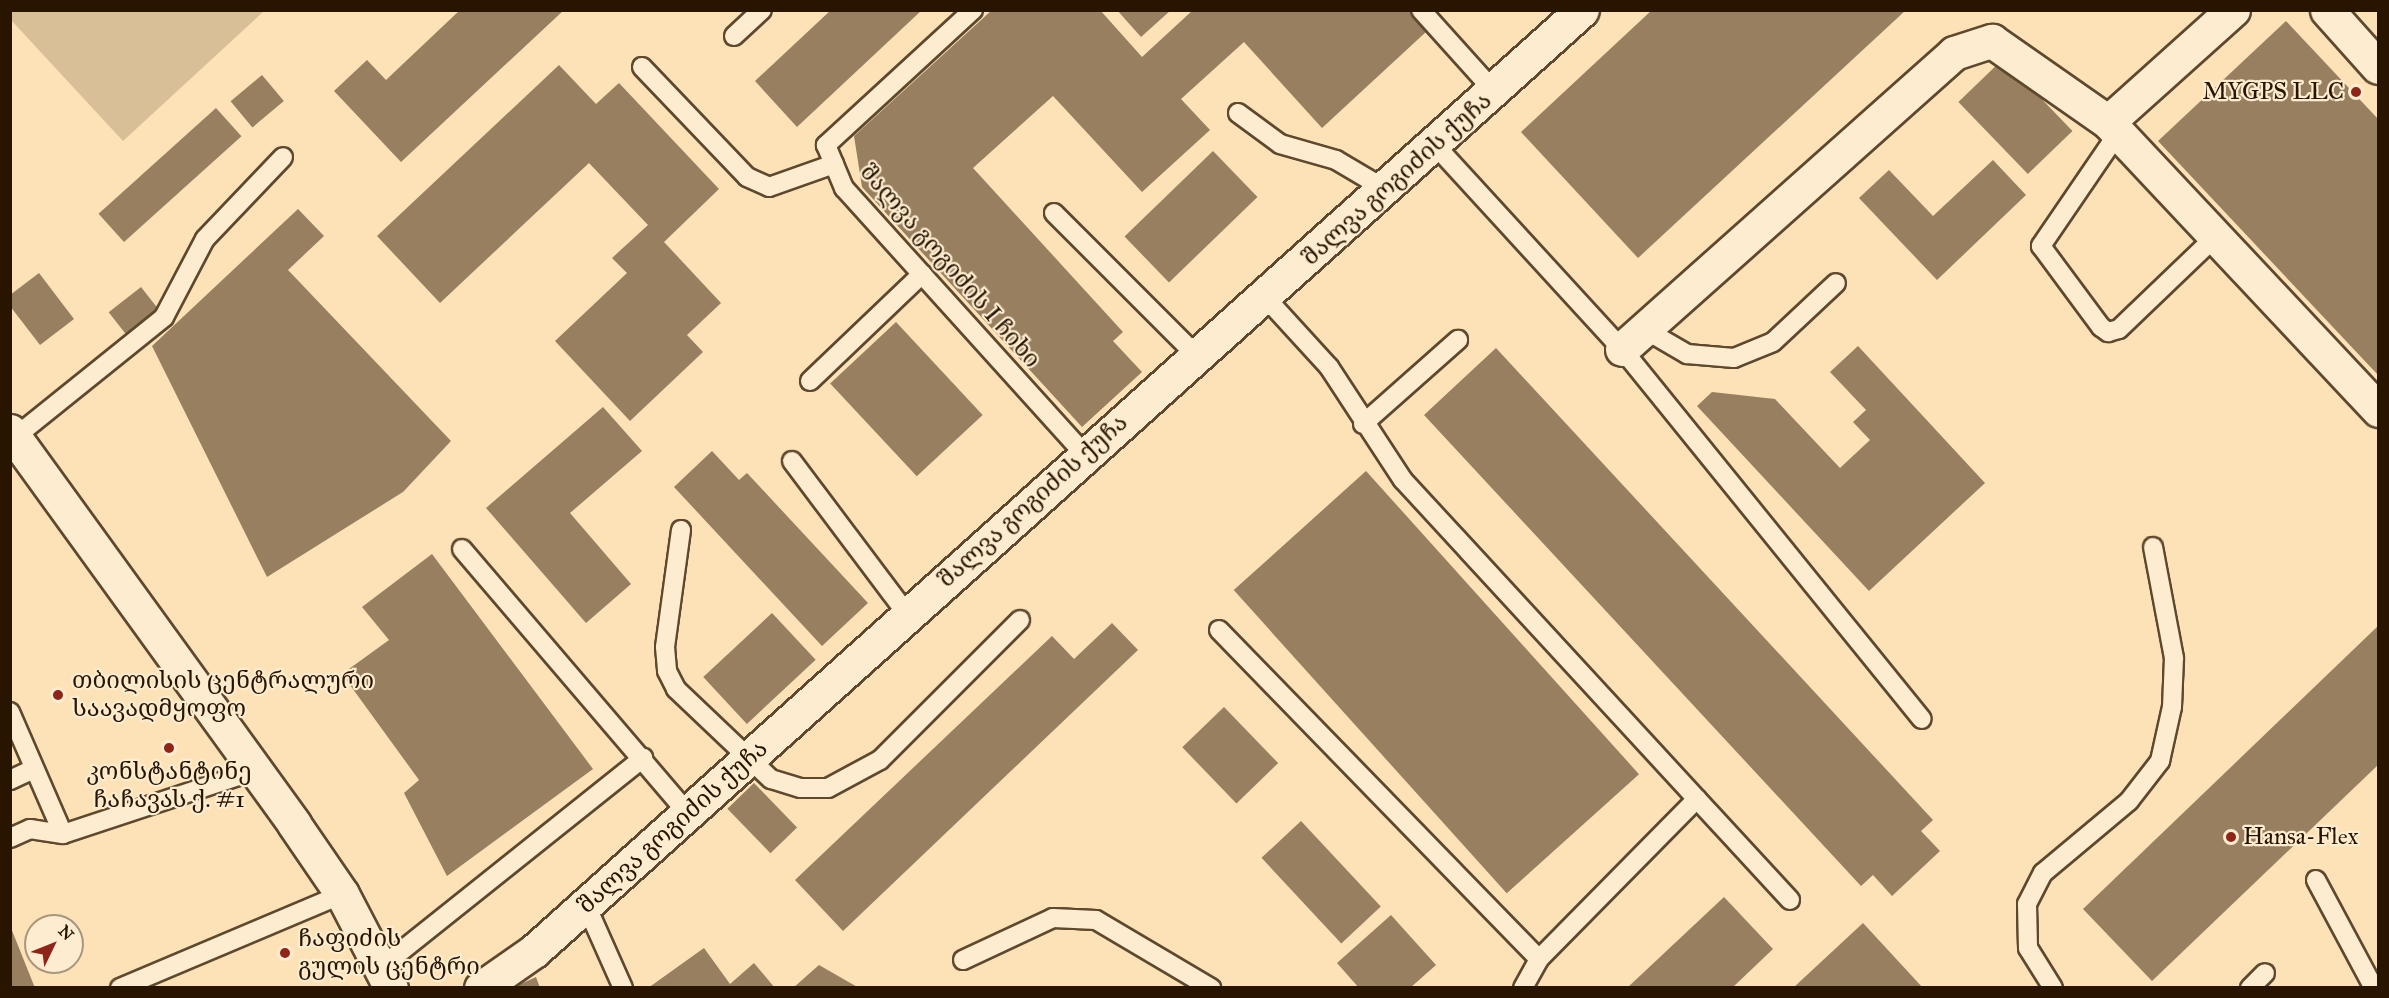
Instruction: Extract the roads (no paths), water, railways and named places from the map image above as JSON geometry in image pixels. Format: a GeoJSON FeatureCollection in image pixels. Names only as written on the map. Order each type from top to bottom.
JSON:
{"type":"FeatureCollection","features":[{"type":"Feature","properties":{"kind":"street","name":"შალვა გოგიძის ქუჩა"},"geometry":{"type":"LineString","coordinates":[[481,987],[534,951],[586,905],[1084,453],[1265,297],[1582,10]]}},
{"type":"Feature","properties":{"kind":"street"},"geometry":{"type":"LineString","coordinates":[[2326,10],[2379,66]]}},
{"type":"Feature","properties":{"kind":"street"},"geometry":{"type":"LineString","coordinates":[[2113,128],[2231,11]]}},
{"type":"Feature","properties":{"kind":"street"},"geometry":{"type":"LineString","coordinates":[[1633,339],[1961,50],[1992,41],[2007,48],[2061,94],[2113,128],[2214,238],[2379,410]]}},
{"type":"Feature","properties":{"kind":"street"},"geometry":{"type":"LineString","coordinates":[[13,434],[257,770],[342,894],[386,977]]}},
{"type":"Feature","properties":{"kind":"lane"},"geometry":{"type":"LineString","coordinates":[[734,36],[762,10]]}},
{"type":"Feature","properties":{"kind":"lane","name":"შალვა გოგიძის I ჩიხი"},"geometry":{"type":"LineString","coordinates":[[973,10],[826,145],[844,188],[1084,453]]}},
{"type":"Feature","properties":{"kind":"lane"},"geometry":{"type":"LineString","coordinates":[[1421,10],[1494,91]]}},
{"type":"Feature","properties":{"kind":"lane"},"geometry":{"type":"LineString","coordinates":[[642,67],[747,177],[769,187],[834,164]]}},
{"type":"Feature","properties":{"kind":"lane"},"geometry":{"type":"LineString","coordinates":[[1238,114],[1281,144],[1336,160],[1385,189]]}},
{"type":"Feature","properties":{"kind":"lane"},"geometry":{"type":"LineString","coordinates":[[2113,128],[2041,246],[2101,327],[2108,332],[2119,329],[2214,238]]}},
{"type":"Feature","properties":{"kind":"lane"},"geometry":{"type":"LineString","coordinates":[[1434,144],[1633,339],[1922,719]]}},
{"type":"Feature","properties":{"kind":"lane"},"geometry":{"type":"LineString","coordinates":[[13,434],[164,317],[205,239],[283,157]]}},
{"type":"Feature","properties":{"kind":"lane"},"geometry":{"type":"LineString","coordinates":[[1054,213],[1197,356]]}},
{"type":"Feature","properties":{"kind":"lane"},"geometry":{"type":"LineString","coordinates":[[810,381],[922,274]]}},
{"type":"Feature","properties":{"kind":"lane"},"geometry":{"type":"LineString","coordinates":[[1633,339],[1686,354],[1734,358],[1773,342],[1836,283]]}},
{"type":"Feature","properties":{"kind":"lane"},"geometry":{"type":"LineString","coordinates":[[1265,297],[1329,367],[1363,424],[1404,480],[1790,900]]}},
{"type":"Feature","properties":{"kind":"lane"},"geometry":{"type":"LineString","coordinates":[[1363,424],[1458,340]]}},
{"type":"Feature","properties":{"kind":"lane"},"geometry":{"type":"LineString","coordinates":[[792,461],[907,614]]}},
{"type":"Feature","properties":{"kind":"lane"},"geometry":{"type":"LineString","coordinates":[[681,530],[665,646],[668,671],[676,688],[771,780],[801,788],[828,788],[880,760],[1020,620]]}},
{"type":"Feature","properties":{"kind":"lane"},"geometry":{"type":"LineString","coordinates":[[2053,987],[2028,948],[2027,904],[2043,873],[2129,801],[2154,769],[2169,718],[2174,658],[2153,547]]}},
{"type":"Feature","properties":{"kind":"lane"},"geometry":{"type":"LineString","coordinates":[[462,549],[643,758],[688,814]]}},
{"type":"Feature","properties":{"kind":"lane"},"geometry":{"type":"LineString","coordinates":[[1219,630],[1539,959]]}},
{"type":"Feature","properties":{"kind":"lane"},"geometry":{"type":"LineString","coordinates":[[10,711],[63,834]]}},
{"type":"Feature","properties":{"kind":"lane"},"geometry":{"type":"LineString","coordinates":[[386,977],[643,758]]}},
{"type":"Feature","properties":{"kind":"lane"},"geometry":{"type":"LineString","coordinates":[[10,780],[34,769]]}},
{"type":"Feature","properties":{"kind":"lane"},"geometry":{"type":"LineString","coordinates":[[10,837],[30,829],[63,834],[257,770]]}},
{"type":"Feature","properties":{"kind":"lane"},"geometry":{"type":"LineString","coordinates":[[1523,987],[1539,959],[1697,799]]}},
{"type":"Feature","properties":{"kind":"lane"},"geometry":{"type":"LineString","coordinates":[[2316,880],[2374,987]]}},
{"type":"Feature","properties":{"kind":"lane"},"geometry":{"type":"LineString","coordinates":[[120,987],[342,894]]}},
{"type":"Feature","properties":{"kind":"lane"},"geometry":{"type":"LineString","coordinates":[[586,905],[623,987]]}},
{"type":"Feature","properties":{"kind":"lane"},"geometry":{"type":"LineString","coordinates":[[963,960],[1053,918],[1096,920],[1211,987]]}},
{"type":"Feature","properties":{"kind":"lane"},"geometry":{"type":"LineString","coordinates":[[2250,987],[2265,973]]}},
{"type":"Feature","properties":{"kind":"place","name":"MYGPS LLC"},"geometry":{"type":"Point","coordinates":[2356,92]}},
{"type":"Feature","properties":{"kind":"place","name":"თბილისის ცენტრალური საავადმყოფო"},"geometry":{"type":"Point","coordinates":[58,695]}},
{"type":"Feature","properties":{"kind":"place","name":"კონსტანტინე ჩაჩავას ქ. #1"},"geometry":{"type":"Point","coordinates":[169,748]}},
{"type":"Feature","properties":{"kind":"place","name":"Hansa-Flex"},"geometry":{"type":"Point","coordinates":[2231,837]}},
{"type":"Feature","properties":{"kind":"place","name":"ჩაფიძის გულის ცენტრი"},"geometry":{"type":"Point","coordinates":[285,953]}}]}
